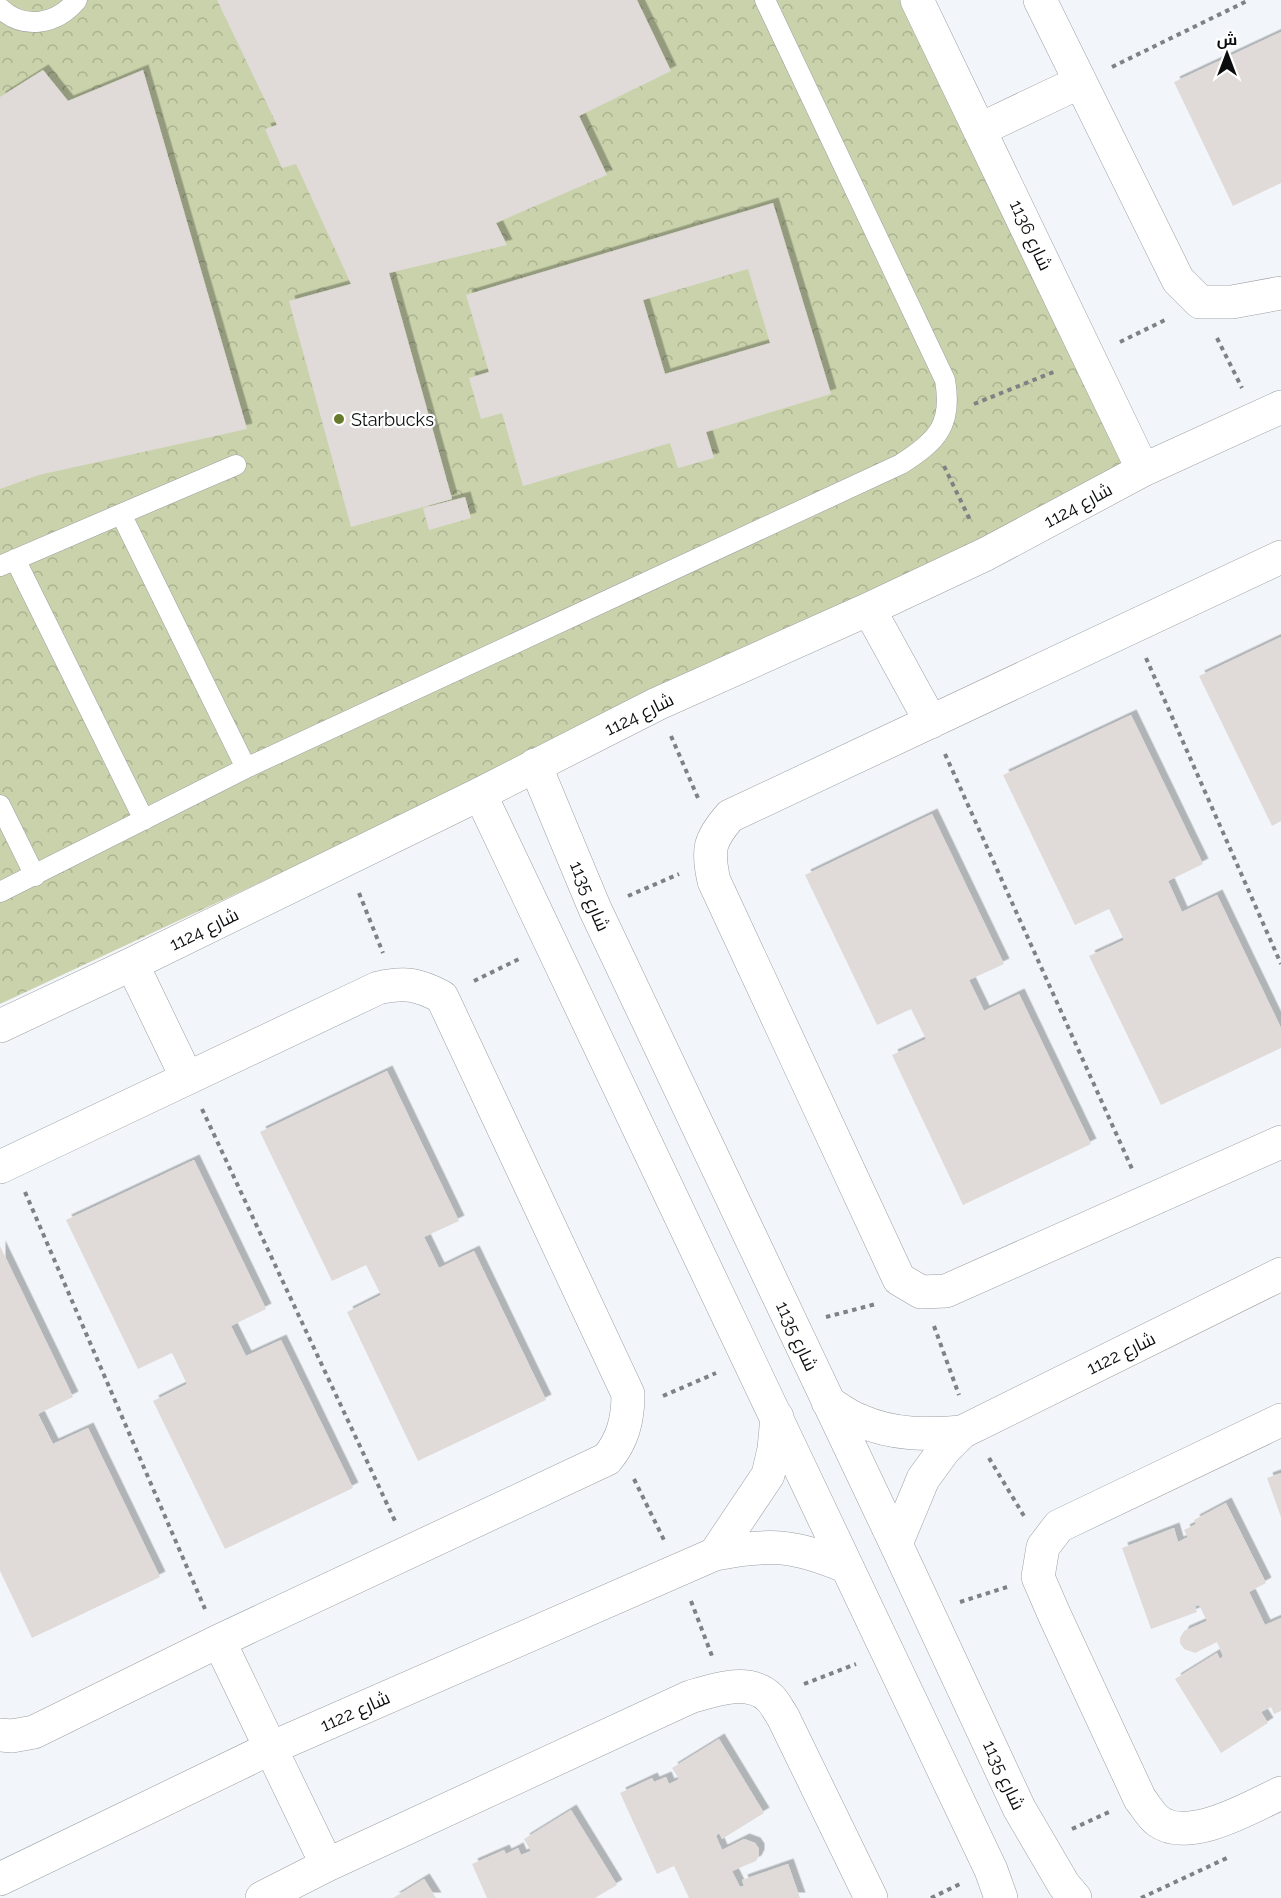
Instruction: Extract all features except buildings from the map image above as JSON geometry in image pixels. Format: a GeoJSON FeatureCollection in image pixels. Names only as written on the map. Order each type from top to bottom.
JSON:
{"type":"FeatureCollection","features":[{"type":"Feature","properties":{"kind":"street","name":"شارع 1136"},"geometry":{"type":"LineString","coordinates":[[917,0],[1143,470]]}},
{"type":"Feature","properties":{"kind":"street"},"geometry":{"type":"LineString","coordinates":[[1040,0],[1178,280],[1200,302],[1232,302],[1281,293]]}},
{"type":"Feature","properties":{"kind":"street"},"geometry":{"type":"LineString","coordinates":[[981,129],[1080,82]]}},
{"type":"Feature","properties":{"kind":"street","name":"شارع 1124"},"geometry":{"type":"LineString","coordinates":[[0,1026],[480,794],[657,704],[986,554],[1143,470],[1269,412]]}},
{"type":"Feature","properties":{"kind":"street"},"geometry":{"type":"LineString","coordinates":[[1281,557],[730,816],[714,835],[710,861],[714,881],[899,1279],[921,1292],[946,1291],[1281,1142]]}},
{"type":"Feature","properties":{"kind":"street"},"geometry":{"type":"LineString","coordinates":[[869,609],[931,722]]}},
{"type":"Feature","properties":{"kind":"street","name":"شارع 1135"},"geometry":{"type":"LineString","coordinates":[[535,765],[595,909],[1019,1808],[1064,1885],[1075,1898]]}},
{"type":"Feature","properties":{"kind":"street"},"geometry":{"type":"LineString","coordinates":[[480,794],[991,1870],[1001,1898]]}},
{"type":"Feature","properties":{"kind":"street"},"geometry":{"type":"LineString","coordinates":[[132,964],[187,1078]]}},
{"type":"Feature","properties":{"kind":"street"},"geometry":{"type":"LineString","coordinates":[[0,1735],[12,1736],[34,1732],[219,1641],[607,1459],[618,1446],[625,1426],[628,1394],[442,997],[428,989],[412,984],[395,984],[378,988],[6,1164]]}},
{"type":"Feature","properties":{"kind":"street","name":"شارع 1122"},"geometry":{"type":"LineString","coordinates":[[896,1544],[923,1479],[944,1450],[962,1432],[1281,1274]]}},
{"type":"Feature","properties":{"kind":"street","name":"شارع 1122"},"geometry":{"type":"LineString","coordinates":[[828,1402],[861,1421],[897,1432],[934,1435],[962,1432]]}},
{"type":"Feature","properties":{"kind":"street"},"geometry":{"type":"LineString","coordinates":[[715,1554],[768,1475],[777,1417]]}},
{"type":"Feature","properties":{"kind":"street"},"geometry":{"type":"LineString","coordinates":[[1281,1420],[1059,1526],[1043,1547],[1038,1577],[1140,1798],[1158,1821],[1180,1828],[1208,1826],[1281,1793]]}},
{"type":"Feature","properties":{"kind":"street","name":"شارع 1122"},"geometry":{"type":"LineString","coordinates":[[0,1879],[271,1748],[715,1554],[748,1547],[782,1546],[816,1554],[848,1567]]}},
{"type":"Feature","properties":{"kind":"street"},"geometry":{"type":"LineString","coordinates":[[219,1641],[327,1865]]}},
{"type":"Feature","properties":{"kind":"street"},"geometry":{"type":"LineString","coordinates":[[262,1898],[327,1865],[690,1697],[723,1687],[750,1687],[770,1697],[783,1717],[871,1898]]}},
{"type":"Feature","properties":{"kind":"lane"},"geometry":{"type":"LineString","coordinates":[[0,8],[15,18],[38,22],[61,15],[77,0]]}},
{"type":"Feature","properties":{"kind":"lane"},"geometry":{"type":"LineString","coordinates":[[0,892],[246,768],[901,464],[932,441],[943,428],[946,416],[948,398],[945,380],[765,0]]}},
{"type":"Feature","properties":{"kind":"lane"},"geometry":{"type":"LineString","coordinates":[[144,820],[8,562],[236,465]]}},
{"type":"Feature","properties":{"kind":"lane"},"geometry":{"type":"LineString","coordinates":[[120,514],[246,768]]}},
{"type":"Feature","properties":{"kind":"lane"},"geometry":{"type":"LineString","coordinates":[[0,805],[35,876]]}},
{"type":"Feature","properties":{"kind":"path"},"geometry":{"type":"LineString","coordinates":[[1080,82],[1249,0]]}},
{"type":"Feature","properties":{"kind":"path"},"geometry":{"type":"LineString","coordinates":[[1200,302],[1269,412]]}},
{"type":"Feature","properties":{"kind":"path"},"geometry":{"type":"LineString","coordinates":[[932,441],[986,554]]}},
{"type":"Feature","properties":{"kind":"path"},"geometry":{"type":"LineString","coordinates":[[1132,627],[1281,964]]}},
{"type":"Feature","properties":{"kind":"path"},"geometry":{"type":"LineString","coordinates":[[657,704],[714,835]]}},
{"type":"Feature","properties":{"kind":"path"},"geometry":{"type":"LineString","coordinates":[[931,722],[1147,1202]]}},
{"type":"Feature","properties":{"kind":"path"},"geometry":{"type":"LineString","coordinates":[[346,859],[395,984]]}},
{"type":"Feature","properties":{"kind":"path"},"geometry":{"type":"LineString","coordinates":[[187,1078],[410,1551]]}},
{"type":"Feature","properties":{"kind":"path"},"geometry":{"type":"LineString","coordinates":[[6,1164],[219,1641]]}},
{"type":"Feature","properties":{"kind":"path"},"geometry":{"type":"LineString","coordinates":[[1040,1844],[1140,1798]]}},
{"type":"Feature","properties":{"kind":"path"},"geometry":{"type":"LineString","coordinates":[[1142,1898],[1233,1855]]}},
{"type":"Feature","properties":{"kind":"green space"},"geometry":{"type":"Polygon","coordinates":[[[0,0],[917,0],[1143,470],[0,1004],[0,0]]]}},
{"type":"Feature","properties":{"kind":"place","name":"Starbucks"},"geometry":{"type":"Point","coordinates":[339,419]}}]}
